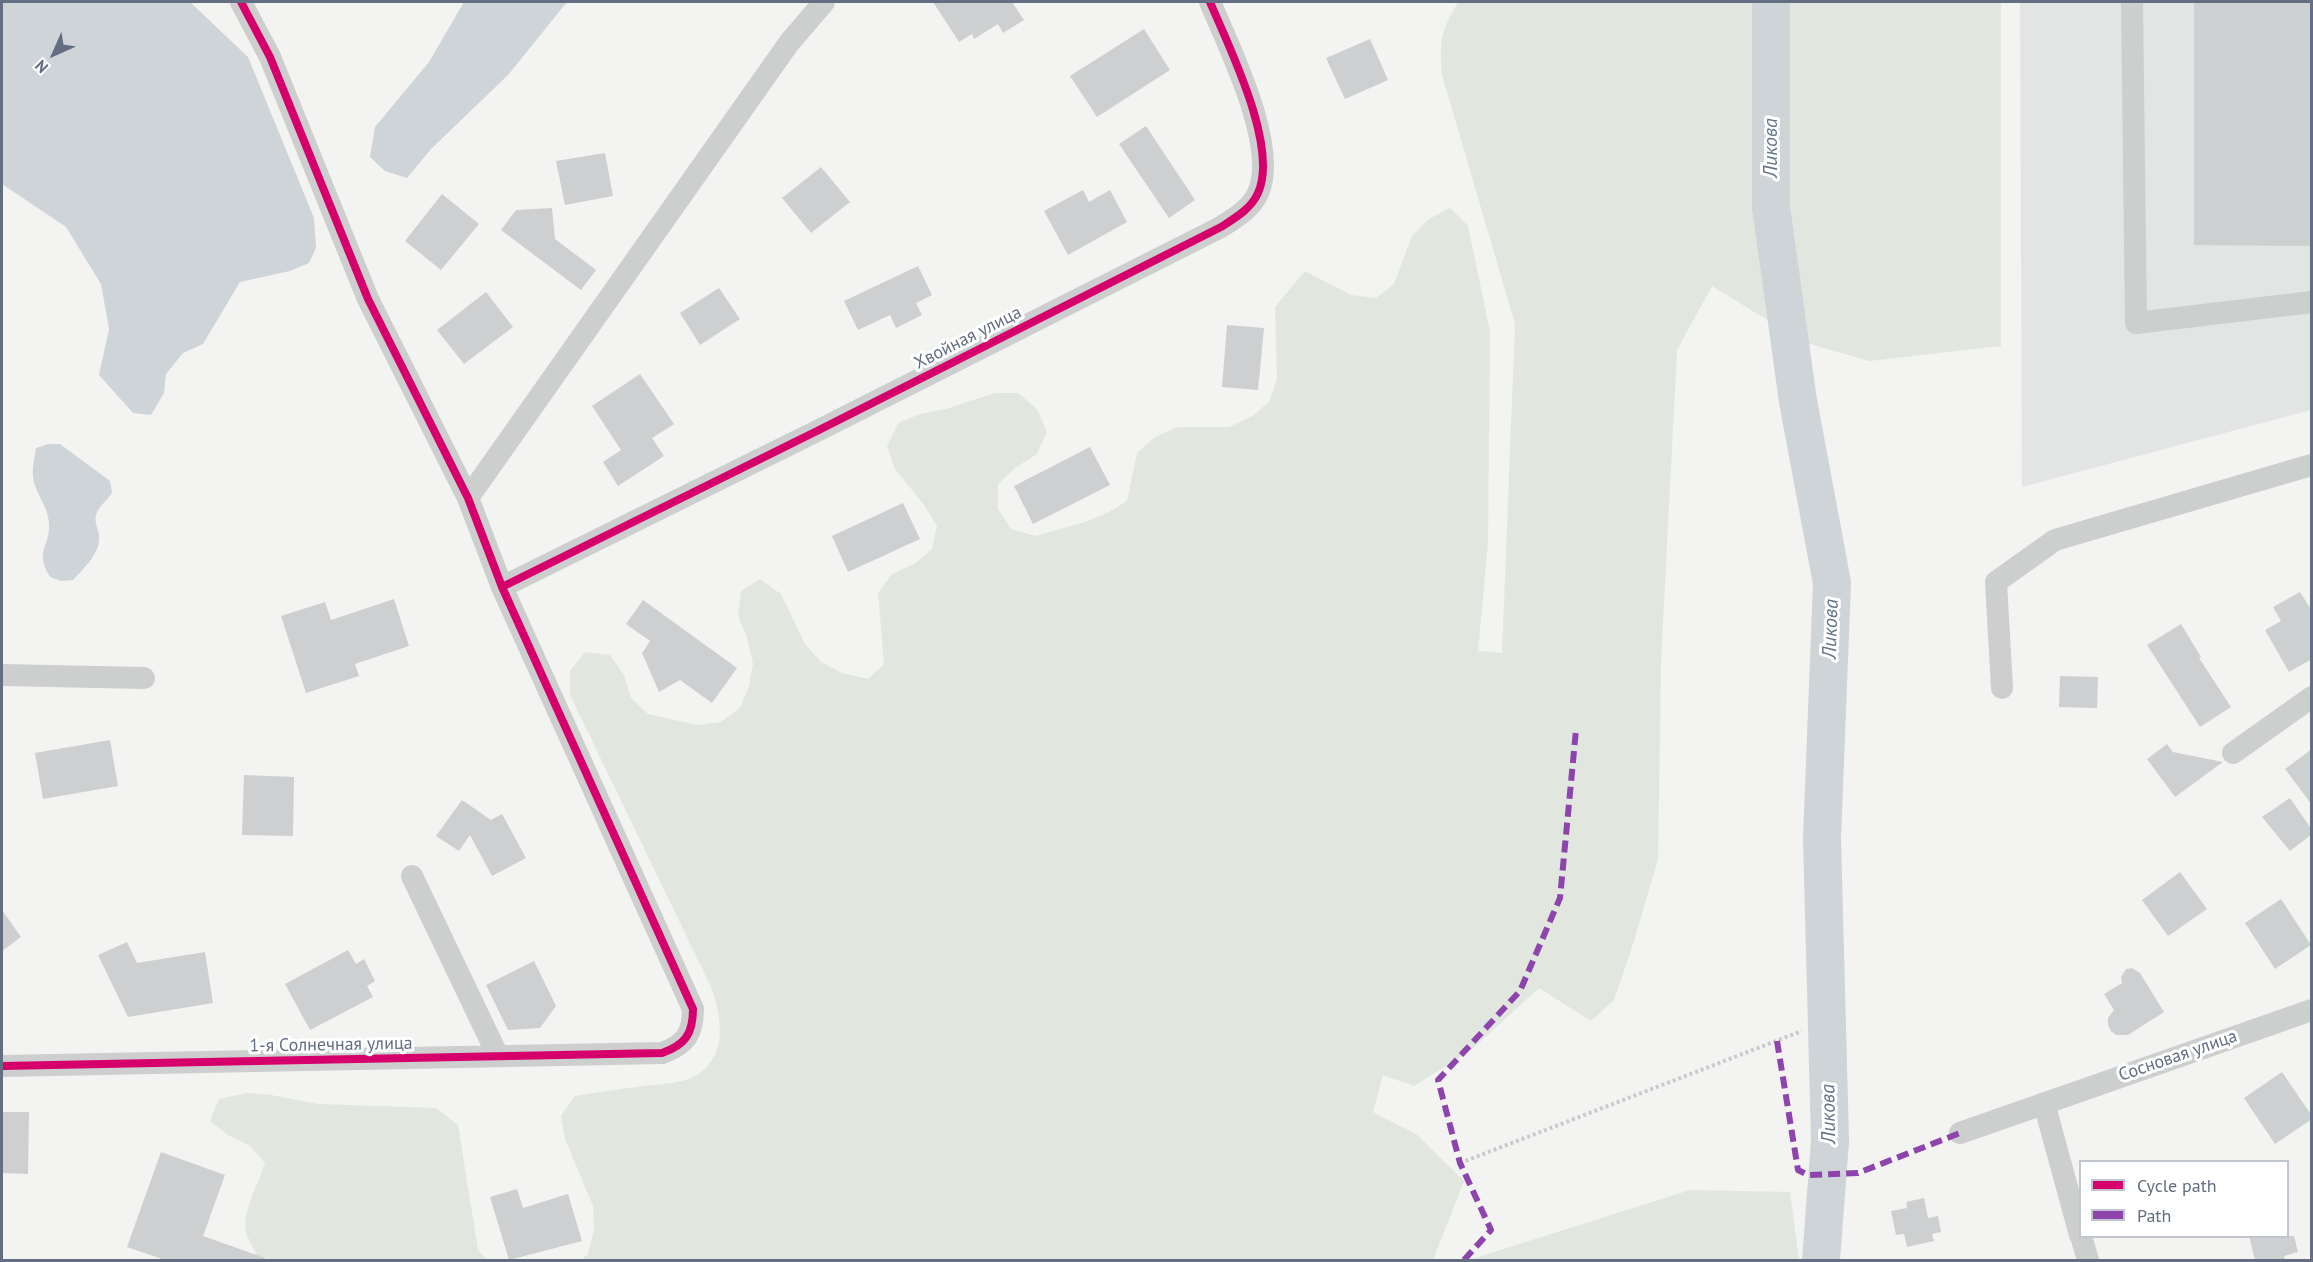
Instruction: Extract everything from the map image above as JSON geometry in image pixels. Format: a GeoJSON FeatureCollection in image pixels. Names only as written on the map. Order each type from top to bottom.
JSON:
{"type":"FeatureCollection","features":[{"type":"Feature","properties":{"kind":"street"},"geometry":{"type":"LineString","coordinates":[[241,2],[270,57],[368,299],[468,498],[502,587]]}},
{"type":"Feature","properties":{"kind":"street"},"geometry":{"type":"LineString","coordinates":[[468,498],[789,43],[824,2]]}},
{"type":"Feature","properties":{"kind":"street","name":"Хвойная улица"},"geometry":{"type":"LineString","coordinates":[[502,587],[1200,238],[1243,212],[1257,195],[1264,174],[1261,139],[1237,64],[1210,2]]}},
{"type":"Feature","properties":{"kind":"street"},"geometry":{"type":"LineString","coordinates":[[2132,2],[2136,322],[2312,302]]}},
{"type":"Feature","properties":{"kind":"street"},"geometry":{"type":"LineString","coordinates":[[2002,688],[1996,582],[2055,540],[2312,465]]}},
{"type":"Feature","properties":{"kind":"street","name":"1-я Солнечная улица"},"geometry":{"type":"LineString","coordinates":[[2,1066],[662,1053],[675,1048],[686,1039],[693,1024],[693,1009],[502,587]]}},
{"type":"Feature","properties":{"kind":"street"},"geometry":{"type":"LineString","coordinates":[[2,675],[144,678]]}},
{"type":"Feature","properties":{"kind":"street"},"geometry":{"type":"LineString","coordinates":[[2234,753],[2312,696]]}},
{"type":"Feature","properties":{"kind":"street"},"geometry":{"type":"LineString","coordinates":[[412,876],[498,1056]]}},
{"type":"Feature","properties":{"kind":"street","name":"Сосновая улица"},"geometry":{"type":"LineString","coordinates":[[1960,1133],[2312,1010]]}},
{"type":"Feature","properties":{"kind":"street"},"geometry":{"type":"LineString","coordinates":[[2043,1103],[2079,1229]]}},
{"type":"Feature","properties":{"kind":"street"},"geometry":{"type":"LineString","coordinates":[[2082,1238],[2088,1260]]}},
{"type":"Feature","properties":{"kind":"path"},"geometry":{"type":"LineString","coordinates":[[1460,1163],[1802,1031]]}},
{"type":"Feature","properties":{"kind":"shaded area"},"geometry":{"type":"Polygon","coordinates":[[[2,2],[190,2],[248,57],[314,218],[316,248],[309,263],[290,271],[240,282],[203,344],[183,353],[166,374],[164,393],[151,415],[133,413],[99,375],[109,329],[101,284],[66,227],[2,184],[2,2]]]}},
{"type":"Feature","properties":{"kind":"shaded area"},"geometry":{"type":"Polygon","coordinates":[[[464,2],[567,2],[508,75],[431,149],[407,178],[385,171],[370,157],[375,127],[429,62],[464,2]]]}},
{"type":"Feature","properties":{"kind":"shaded area"},"geometry":{"type":"Polygon","coordinates":[[[1458,2],[2001,2],[2001,346],[1869,361],[1803,342],[1712,286],[1677,350],[1661,662],[1658,859],[1614,1000],[1591,1021],[1539,988],[1470,1051],[1414,1086],[1383,1075],[1373,1112],[1416,1134],[1464,1181],[1433,1260],[581,1260],[588,1254],[594,1229],[593,1206],[565,1139],[561,1116],[575,1096],[677,1082],[695,1076],[713,1059],[718,1048],[720,1025],[712,989],[570,695],[570,671],[585,652],[610,655],[624,675],[631,698],[648,714],[697,725],[721,722],[740,708],[749,686],[753,664],[747,637],[738,616],[741,591],[760,579],[781,594],[805,644],[821,662],[842,673],[868,679],[884,664],[878,593],[892,574],[916,563],[932,549],[937,526],[924,505],[895,469],[887,447],[898,423],[920,414],[946,409],[995,393],[1018,393],[1037,409],[1047,432],[1037,454],[1015,468],[998,484],[998,509],[1011,529],[1035,536],[1085,522],[1127,501],[1137,453],[1155,437],[1178,427],[1229,427],[1251,417],[1269,402],[1277,379],[1275,307],[1305,271],[1351,295],[1376,298],[1394,284],[1412,236],[1429,219],[1450,208],[1468,226],[1490,332],[1488,543],[1478,651],[1502,653],[1515,324],[1442,75],[1442,37],[1458,2]]]}},
{"type":"Feature","properties":{"kind":"shaded area"},"geometry":{"type":"Polygon","coordinates":[[[2020,2],[2311,2],[2311,410],[2022,487],[2020,2]]]}},
{"type":"Feature","properties":{"kind":"shaded area"},"geometry":{"type":"Polygon","coordinates":[[[48,444],[60,444],[110,481],[112,493],[96,515],[99,542],[95,554],[73,580],[61,581],[50,577],[43,561],[49,524],[47,512],[34,482],[33,469],[36,448],[48,444]]]}},
{"type":"Feature","properties":{"kind":"shaded area"},"geometry":{"type":"Polygon","coordinates":[[[247,1093],[318,1104],[436,1108],[458,1125],[478,1250],[487,1260],[253,1260],[256,1253],[247,1234],[245,1223],[265,1163],[250,1146],[228,1135],[210,1121],[219,1099],[247,1093]]]}},
{"type":"Feature","properties":{"kind":"shaded area"},"geometry":{"type":"Polygon","coordinates":[[[1690,1190],[1790,1192],[1799,1260],[1469,1260],[1690,1190]]]}},
{"type":"Feature","properties":{"kind":"building"},"geometry":{"type":"Polygon","coordinates":[[[933,2],[1012,2],[1024,20],[1003,33],[998,24],[974,39],[972,34],[959,42],[933,2]]]}},
{"type":"Feature","properties":{"kind":"building"},"geometry":{"type":"Polygon","coordinates":[[[2194,2],[2312,2],[2312,246],[2194,245],[2194,2]]]}},
{"type":"Feature","properties":{"kind":"building"},"geometry":{"type":"Polygon","coordinates":[[[1144,29],[1170,70],[1097,117],[1070,76],[1144,29]]]}},
{"type":"Feature","properties":{"kind":"building"},"geometry":{"type":"Polygon","coordinates":[[[1370,39],[1388,80],[1345,99],[1326,58],[1370,39]]]}},
{"type":"Feature","properties":{"kind":"building"},"geometry":{"type":"Polygon","coordinates":[[[1146,126],[1195,200],[1169,218],[1119,144],[1146,126]]]}},
{"type":"Feature","properties":{"kind":"building"},"geometry":{"type":"Polygon","coordinates":[[[605,153],[613,196],[565,205],[556,161],[605,153]]]}},
{"type":"Feature","properties":{"kind":"building"},"geometry":{"type":"Polygon","coordinates":[[[821,167],[850,202],[811,233],[782,198],[821,167]]]}},
{"type":"Feature","properties":{"kind":"building"},"geometry":{"type":"Polygon","coordinates":[[[1083,190],[1089,202],[1110,190],[1127,222],[1068,255],[1044,211],[1083,190]]]}},
{"type":"Feature","properties":{"kind":"building"},"geometry":{"type":"Polygon","coordinates":[[[442,194],[479,224],[441,270],[405,241],[442,194]]]}},
{"type":"Feature","properties":{"kind":"building"},"geometry":{"type":"Polygon","coordinates":[[[552,208],[555,239],[596,270],[581,290],[501,230],[516,210],[552,208]]]}},
{"type":"Feature","properties":{"kind":"building"},"geometry":{"type":"Polygon","coordinates":[[[918,266],[932,295],[916,303],[922,315],[896,328],[890,315],[858,330],[844,301],[918,266]]]}},
{"type":"Feature","properties":{"kind":"building"},"geometry":{"type":"Polygon","coordinates":[[[719,288],[740,319],[700,345],[680,313],[719,288]]]}},
{"type":"Feature","properties":{"kind":"building"},"geometry":{"type":"Polygon","coordinates":[[[486,292],[513,327],[464,364],[437,330],[486,292]]]}},
{"type":"Feature","properties":{"kind":"building"},"geometry":{"type":"Polygon","coordinates":[[[1227,325],[1264,328],[1258,390],[1222,387],[1227,325]]]}},
{"type":"Feature","properties":{"kind":"building"},"geometry":{"type":"Polygon","coordinates":[[[640,374],[674,424],[652,438],[664,456],[618,486],[603,462],[621,450],[592,406],[640,374]]]}},
{"type":"Feature","properties":{"kind":"building"},"geometry":{"type":"Polygon","coordinates":[[[1090,447],[1110,485],[1033,524],[1014,486],[1090,447]]]}},
{"type":"Feature","properties":{"kind":"building"},"geometry":{"type":"Polygon","coordinates":[[[903,503],[920,539],[848,572],[832,536],[903,503]]]}},
{"type":"Feature","properties":{"kind":"building"},"geometry":{"type":"Polygon","coordinates":[[[2300,592],[2312,611],[2312,659],[2289,672],[2265,630],[2281,621],[2273,607],[2300,592]]]}},
{"type":"Feature","properties":{"kind":"building"},"geometry":{"type":"Polygon","coordinates":[[[394,599],[409,646],[355,664],[359,676],[306,693],[281,616],[325,602],[331,620],[394,599]]]}},
{"type":"Feature","properties":{"kind":"building"},"geometry":{"type":"Polygon","coordinates":[[[643,600],[737,668],[712,703],[680,680],[659,692],[642,653],[650,641],[626,624],[643,600]]]}},
{"type":"Feature","properties":{"kind":"building"},"geometry":{"type":"Polygon","coordinates":[[[2181,624],[2201,657],[2199,658],[2231,707],[2200,727],[2147,645],[2181,624]]]}},
{"type":"Feature","properties":{"kind":"building"},"geometry":{"type":"Polygon","coordinates":[[[2060,676],[2098,677],[2097,708],[2059,707],[2060,676]]]}},
{"type":"Feature","properties":{"kind":"building"},"geometry":{"type":"Polygon","coordinates":[[[110,740],[118,786],[43,799],[35,753],[110,740]]]}},
{"type":"Feature","properties":{"kind":"building"},"geometry":{"type":"Polygon","coordinates":[[[2167,744],[2173,752],[2223,762],[2175,797],[2147,759],[2167,744]]]}},
{"type":"Feature","properties":{"kind":"building"},"geometry":{"type":"Polygon","coordinates":[[[2312,749],[2312,805],[2285,769],[2312,749]]]}},
{"type":"Feature","properties":{"kind":"building"},"geometry":{"type":"Polygon","coordinates":[[[244,775],[294,777],[293,836],[242,835],[244,775]]]}},
{"type":"Feature","properties":{"kind":"building"},"geometry":{"type":"Polygon","coordinates":[[[2290,798],[2312,830],[2312,834],[2290,851],[2262,817],[2290,798]]]}},
{"type":"Feature","properties":{"kind":"building"},"geometry":{"type":"Polygon","coordinates":[[[462,800],[491,820],[502,814],[526,858],[492,876],[470,835],[459,851],[436,836],[462,800]]]}},
{"type":"Feature","properties":{"kind":"building"},"geometry":{"type":"Polygon","coordinates":[[[2180,872],[2207,909],[2168,936],[2142,900],[2180,872]]]}},
{"type":"Feature","properties":{"kind":"building"},"geometry":{"type":"Polygon","coordinates":[[[2281,899],[2311,945],[2275,969],[2245,923],[2281,899]]]}},
{"type":"Feature","properties":{"kind":"building"},"geometry":{"type":"Polygon","coordinates":[[[2,910],[21,937],[2,951],[2,910]]]}},
{"type":"Feature","properties":{"kind":"building"},"geometry":{"type":"Polygon","coordinates":[[[127,942],[137,963],[205,952],[213,1003],[128,1017],[98,955],[127,942]]]}},
{"type":"Feature","properties":{"kind":"building"},"geometry":{"type":"Polygon","coordinates":[[[348,950],[356,964],[364,959],[375,981],[367,986],[373,997],[310,1030],[285,984],[348,950]]]}},
{"type":"Feature","properties":{"kind":"building"},"geometry":{"type":"Polygon","coordinates":[[[534,961],[556,1006],[540,1028],[508,1030],[486,985],[534,961]]]}},
{"type":"Feature","properties":{"kind":"building"},"geometry":{"type":"Polygon","coordinates":[[[2132,968],[2140,973],[2164,1012],[2128,1035],[2116,1035],[2108,1025],[2108,1018],[2114,1010],[2104,994],[2122,983],[2121,977],[2126,969],[2132,968]]]}},
{"type":"Feature","properties":{"kind":"building"},"geometry":{"type":"Polygon","coordinates":[[[2282,1072],[2312,1119],[2275,1144],[2244,1098],[2282,1072]]]}},
{"type":"Feature","properties":{"kind":"building"},"geometry":{"type":"Polygon","coordinates":[[[2,1112],[29,1112],[28,1174],[2,1173],[2,1112]]]}},
{"type":"Feature","properties":{"kind":"building"},"geometry":{"type":"Polygon","coordinates":[[[161,1152],[225,1175],[203,1236],[265,1258],[265,1260],[165,1260],[127,1247],[161,1152]]]}},
{"type":"Feature","properties":{"kind":"building"},"geometry":{"type":"Polygon","coordinates":[[[517,1189],[523,1208],[568,1194],[582,1241],[509,1260],[490,1197],[517,1189]]]}},
{"type":"Feature","properties":{"kind":"building"},"geometry":{"type":"Polygon","coordinates":[[[1924,1198],[1928,1218],[1938,1216],[1941,1232],[1932,1234],[1934,1241],[1907,1247],[1904,1234],[1896,1235],[1891,1211],[1907,1208],[1906,1202],[1924,1198]]]}},
{"type":"Feature","properties":{"kind":"building"},"geometry":{"type":"Polygon","coordinates":[[[2294,1236],[2298,1252],[2284,1256],[2285,1260],[2255,1260],[2250,1238],[2294,1236]]]}},
{"type":"Feature","properties":{"kind":"waterway","name":"Ликова"},"geometry":{"type":"LineString","coordinates":[[1771,2],[1771,207],[1798,401],[1832,583],[1822,838],[1830,1141],[1821,1260]]}},
{"type":"Feature","properties":{"kind":"marked path"},"geometry":{"type":"LineString","coordinates":[[1464,1260],[1491,1230],[1460,1163],[1438,1080],[1520,991],[1560,898],[1576,730]]}},
{"type":"Feature","properties":{"kind":"marked path"},"geometry":{"type":"LineString","coordinates":[[1777,1041],[1798,1170],[1808,1175],[1858,1173],[1960,1133]]}},
{"type":"Feature","properties":{"kind":"cycle path"},"geometry":{"type":"LineString","coordinates":[[2,1066],[662,1053],[682,1042],[689,1032],[693,1018],[693,1009],[502,587],[468,498],[368,299],[270,57],[241,2]]}},
{"type":"Feature","properties":{"kind":"cycle path"},"geometry":{"type":"LineString","coordinates":[[502,587],[1221,227],[1242,213],[1258,193],[1263,173],[1262,150],[1249,97],[1210,2]]}}]}
